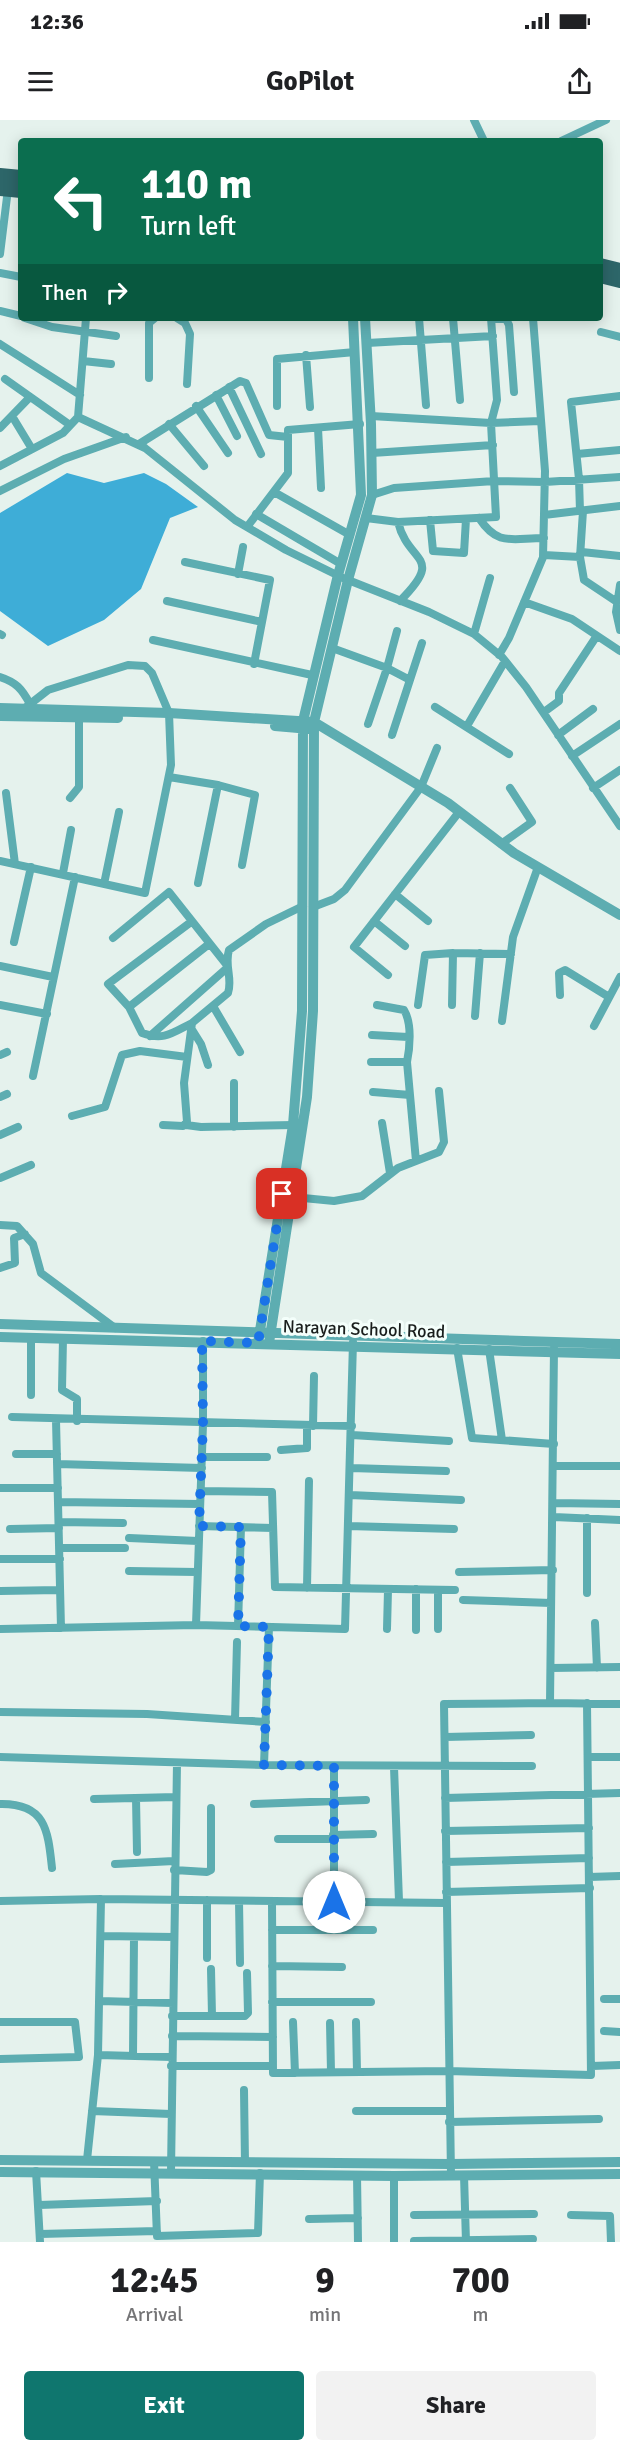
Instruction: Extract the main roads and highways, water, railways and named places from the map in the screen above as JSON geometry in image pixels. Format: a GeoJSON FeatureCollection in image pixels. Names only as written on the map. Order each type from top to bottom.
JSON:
{"type":"FeatureCollection","features":[{"type":"Feature","properties":{"kind":"main road"},"geometry":{"type":"LineString","coordinates":[[0,175],[18,177]]}},
{"type":"Feature","properties":{"kind":"main road"},"geometry":{"type":"LineString","coordinates":[[603,266],[620,270]]}},
{"type":"Feature","properties":{"kind":"main road"},"geometry":{"type":"LineString","coordinates":[[603,277],[620,281]]}},
{"type":"Feature","properties":{"kind":"water"},"geometry":{"type":"Polygon","coordinates":[[[67,473],[104,483],[144,473],[166,484],[198,507],[170,518],[141,589],[104,620],[48,646],[0,611],[0,513],[67,473]]]}}]}
